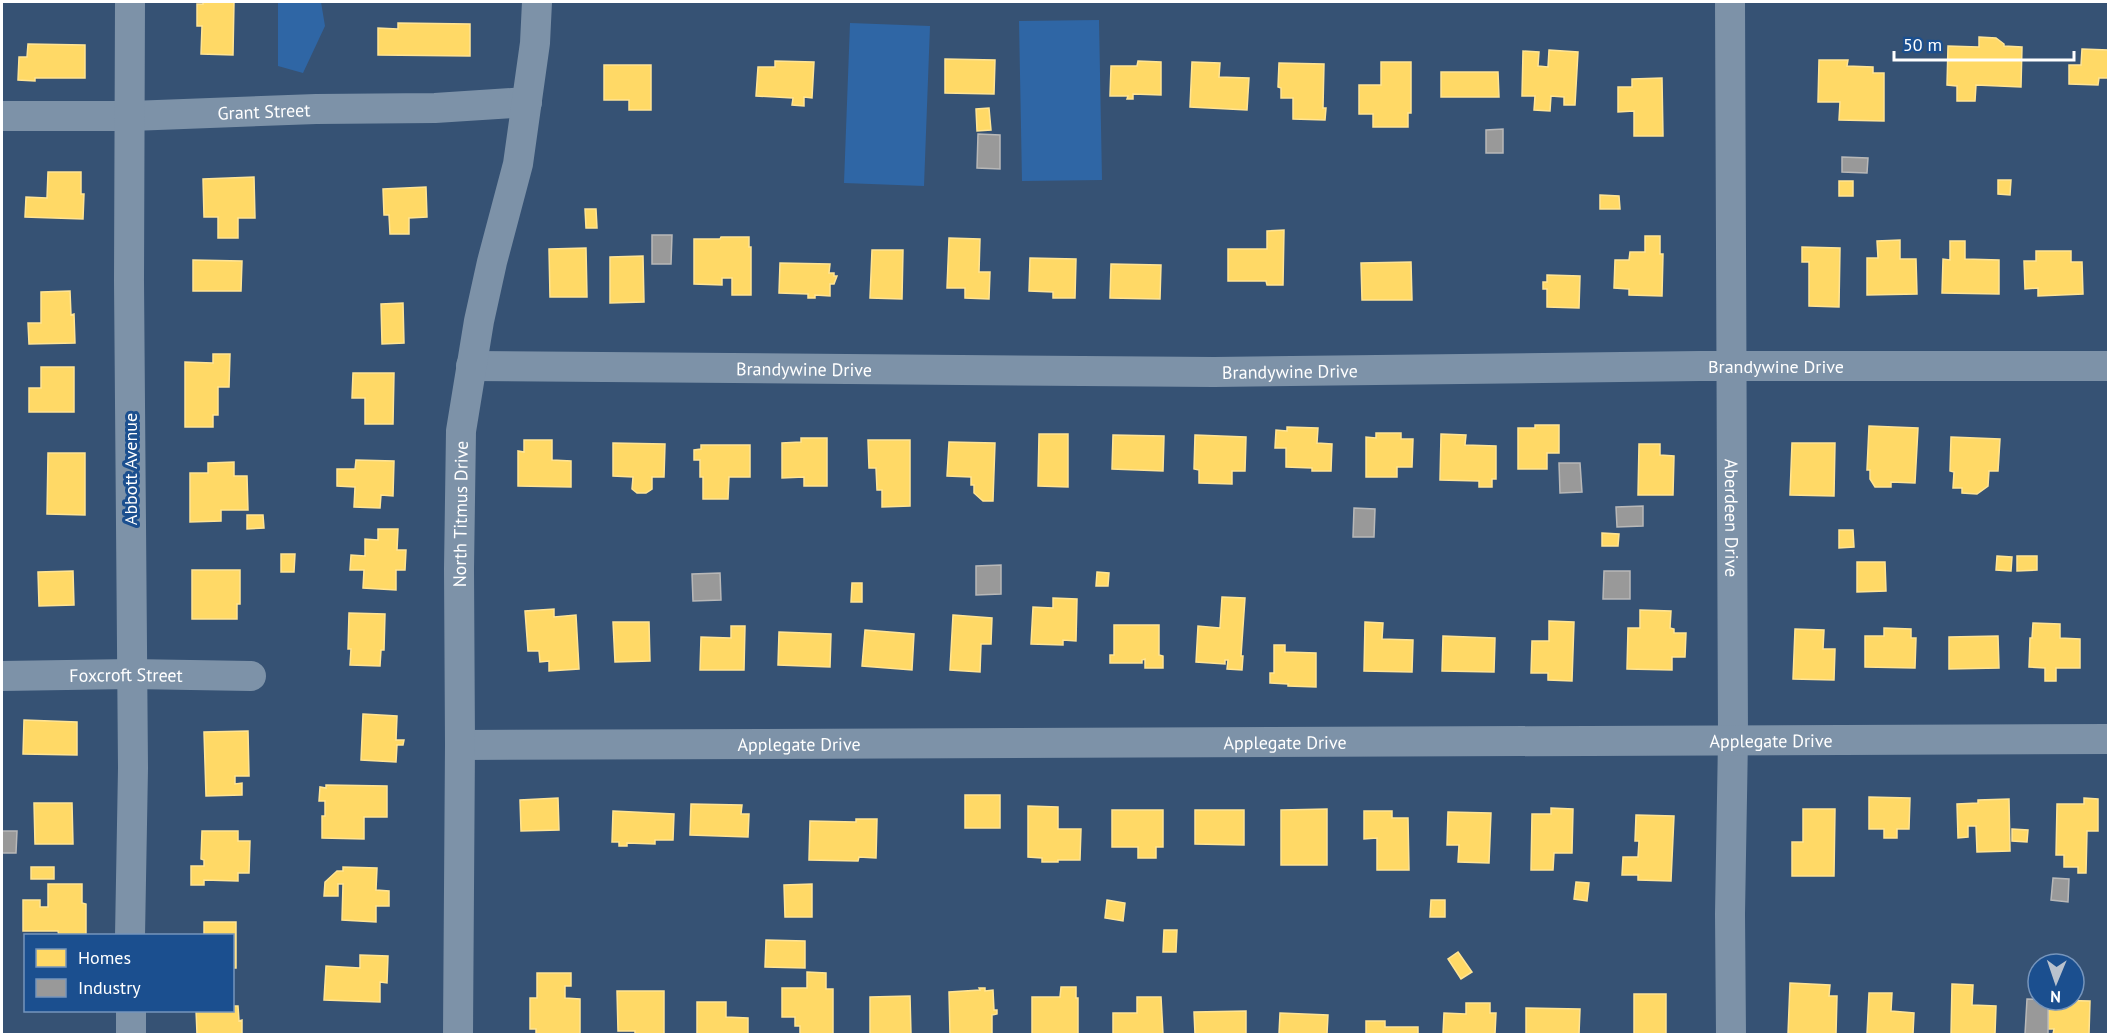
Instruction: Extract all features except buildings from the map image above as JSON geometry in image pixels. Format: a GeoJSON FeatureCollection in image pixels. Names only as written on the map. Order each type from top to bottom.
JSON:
{"type":"FeatureCollection","features":[{"type":"Feature","properties":{"kind":"street","name":"Abbott Avenue"},"geometry":{"type":"LineString","coordinates":[[130,2],[129,293],[133,768],[130,934]]}},
{"type":"Feature","properties":{"kind":"street","name":"North Titmus Drive"},"geometry":{"type":"LineString","coordinates":[[458,1035],[461,431],[471,366],[492,262],[518,164],[536,43],[537,2]]}},
{"type":"Feature","properties":{"kind":"street","name":"Aberdeen Drive"},"geometry":{"type":"LineString","coordinates":[[1730,2],[1733,739],[1730,914],[1731,1035]]}},
{"type":"Feature","properties":{"kind":"street","name":"Grant Street"},"geometry":{"type":"LineString","coordinates":[[2,116],[130,116],[316,109],[435,108],[527,102]]}},
{"type":"Feature","properties":{"kind":"street","name":"Brandywine Drive"},"geometry":{"type":"LineString","coordinates":[[471,366],[1214,372],[1730,366],[2109,366]]}},
{"type":"Feature","properties":{"kind":"street","name":"Foxcroft Street"},"geometry":{"type":"LineString","coordinates":[[2,676],[131,674],[251,676]]}},
{"type":"Feature","properties":{"kind":"street","name":"Applegate Drive"},"geometry":{"type":"LineString","coordinates":[[460,745],[2109,739]]}},
{"type":"Feature","properties":{"kind":"street"},"geometry":{"type":"LineString","coordinates":[[131,1012],[131,1035]]}},
{"type":"Feature","properties":{"kind":"shaded area"},"geometry":{"type":"Polygon","coordinates":[[[278,2],[321,2],[325,26],[303,73],[278,66],[278,2]]]}},
{"type":"Feature","properties":{"kind":"shaded area"},"geometry":{"type":"Polygon","coordinates":[[[1099,20],[1102,180],[1022,181],[1019,21],[1099,20]]]}},
{"type":"Feature","properties":{"kind":"shaded area"},"geometry":{"type":"Polygon","coordinates":[[[850,23],[930,26],[924,186],[844,183],[850,23]]]}}]}
